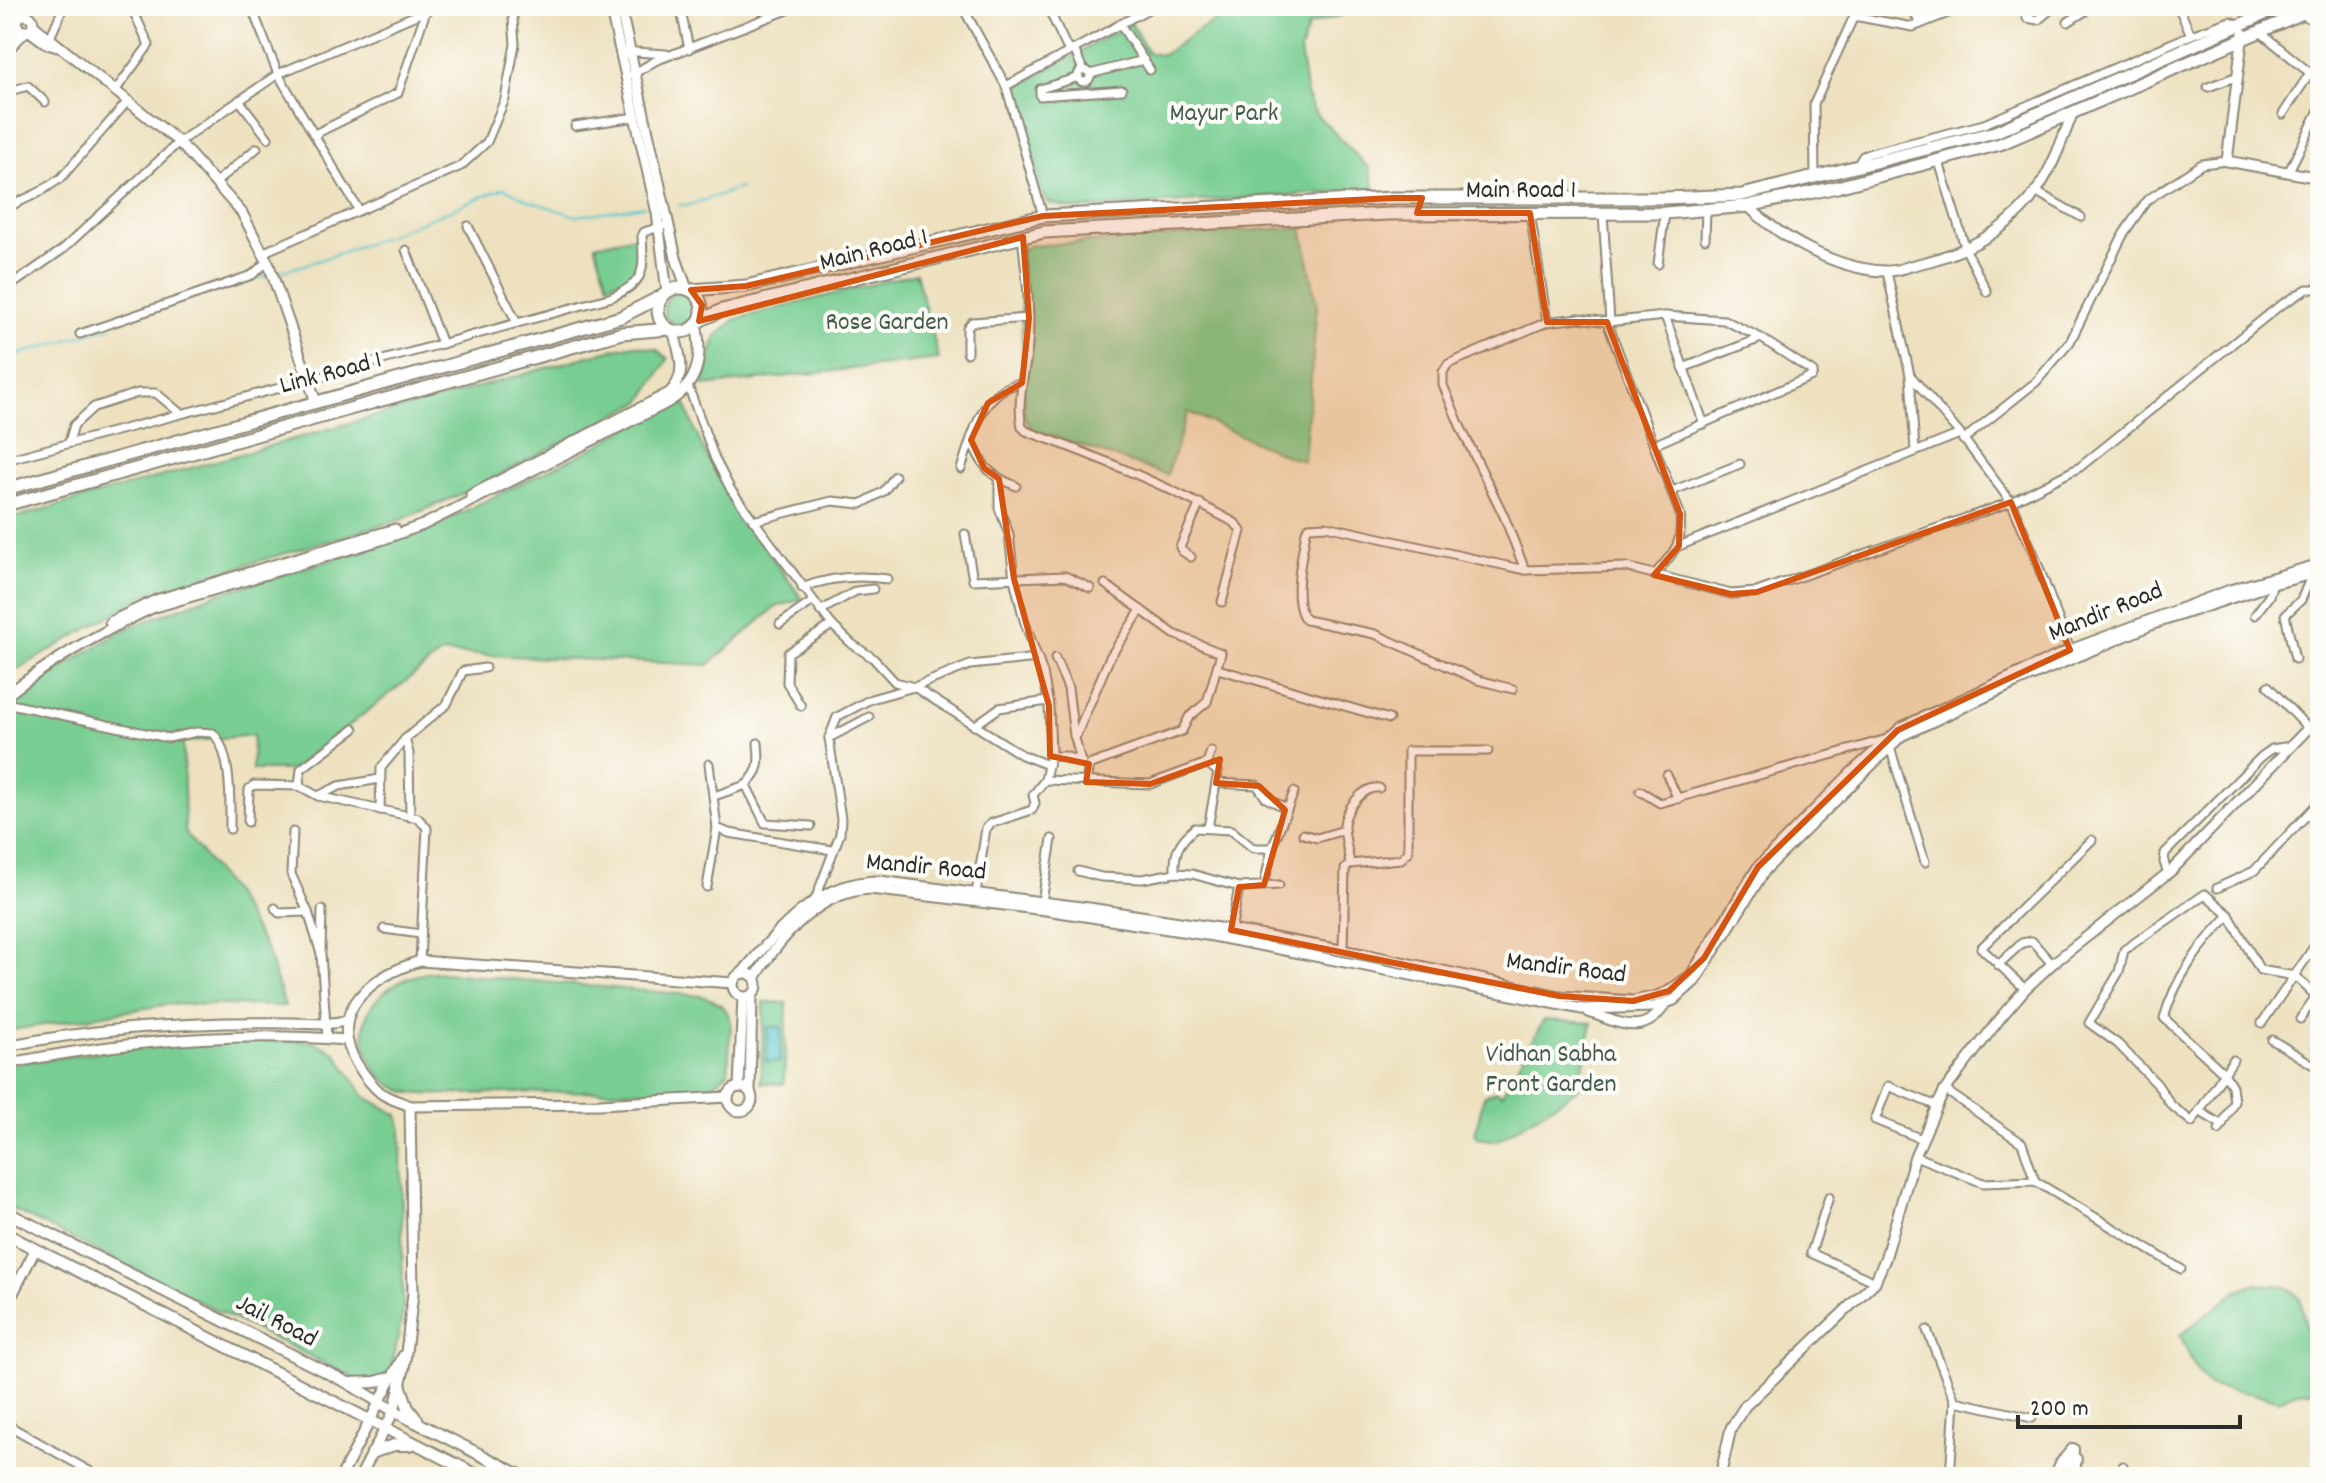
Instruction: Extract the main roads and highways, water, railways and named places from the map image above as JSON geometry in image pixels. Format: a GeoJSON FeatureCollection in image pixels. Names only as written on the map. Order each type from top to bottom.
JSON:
{"type":"FeatureCollection","features":[{"type":"Feature","properties":{"kind":"main road","name":"Main Road 1"},"geometry":{"type":"LineString","coordinates":[[698,322],[722,310],[1044,232],[1417,213],[1665,213],[1748,206],[1939,162],[2000,144],[2243,31],[2283,6]]}},
{"type":"Feature","properties":{"kind":"main road","name":"Main Road 1"},"geometry":{"type":"LineString","coordinates":[[689,290],[746,286],[1043,216],[1422,198],[1742,195],[1995,132],[2243,31],[2259,31],[2319,6]]}},
{"type":"Feature","properties":{"kind":"main road"},"geometry":{"type":"LineString","coordinates":[[1417,213],[1422,198]]}},
{"type":"Feature","properties":{"kind":"main road","name":"Link Road 1"},"geometry":{"type":"LineString","coordinates":[[6,489],[621,317],[674,288],[689,290]]}},
{"type":"Feature","properties":{"kind":"main road"},"geometry":{"type":"LineString","coordinates":[[689,290],[702,305],[698,322]]}},
{"type":"Feature","properties":{"kind":"main road"},"geometry":{"type":"LineString","coordinates":[[666,294],[658,307],[659,315],[671,329]]}},
{"type":"Feature","properties":{"kind":"main road","name":"Link Road 1"},"geometry":{"type":"LineString","coordinates":[[6,505],[622,333],[671,329],[686,331],[698,322]]}},
{"type":"Feature","properties":{"kind":"main road","name":"Jail Road"},"geometry":{"type":"LineString","coordinates":[[6,1212],[348,1383],[394,1411],[524,1477]]}},
{"type":"Feature","properties":{"kind":"main road","name":"Jail Road"},"geometry":{"type":"LineString","coordinates":[[6,1234],[481,1477]]}},
{"type":"Feature","properties":{"kind":"main road"},"geometry":{"type":"LineString","coordinates":[[348,1383],[396,1380],[408,1408],[421,1425]]}},
{"type":"Feature","properties":{"kind":"main road"},"geometry":{"type":"LineString","coordinates":[[372,1453],[394,1445],[416,1445]]}},
{"type":"Feature","properties":{"kind":"main road"},"geometry":{"type":"LineString","coordinates":[[2057,1475],[2073,1449],[2077,1458],[2073,1477]]}},
{"type":"Feature","properties":{"kind":"water"},"geometry":{"type":"Polygon","coordinates":[[[768,1027],[781,1027],[780,1062],[766,1062],[768,1027]]]}},
{"type":"Feature","properties":{"kind":"waterway"},"geometry":{"type":"LineString","coordinates":[[276,273],[363,245],[504,188],[530,201],[576,216],[645,206]]}},
{"type":"Feature","properties":{"kind":"waterway"},"geometry":{"type":"LineString","coordinates":[[679,205],[689,205],[741,188]]}},
{"type":"Feature","properties":{"kind":"waterway"},"geometry":{"type":"LineString","coordinates":[[215,291],[270,275]]}},
{"type":"Feature","properties":{"kind":"waterway"},"geometry":{"type":"LineString","coordinates":[[6,358],[111,327]]}},
{"type":"Feature","properties":{"kind":"park label","name":"Mayur Park"},"geometry":{"type":"Point","coordinates":[1224,114]}},
{"type":"Feature","properties":{"kind":"park label","name":"Rose Garden"},"geometry":{"type":"Point","coordinates":[887,323]}},
{"type":"Feature","properties":{"kind":"park label","name":"Vidhan Sabha Front Garden"},"geometry":{"type":"Point","coordinates":[1551,1070]}}]}
